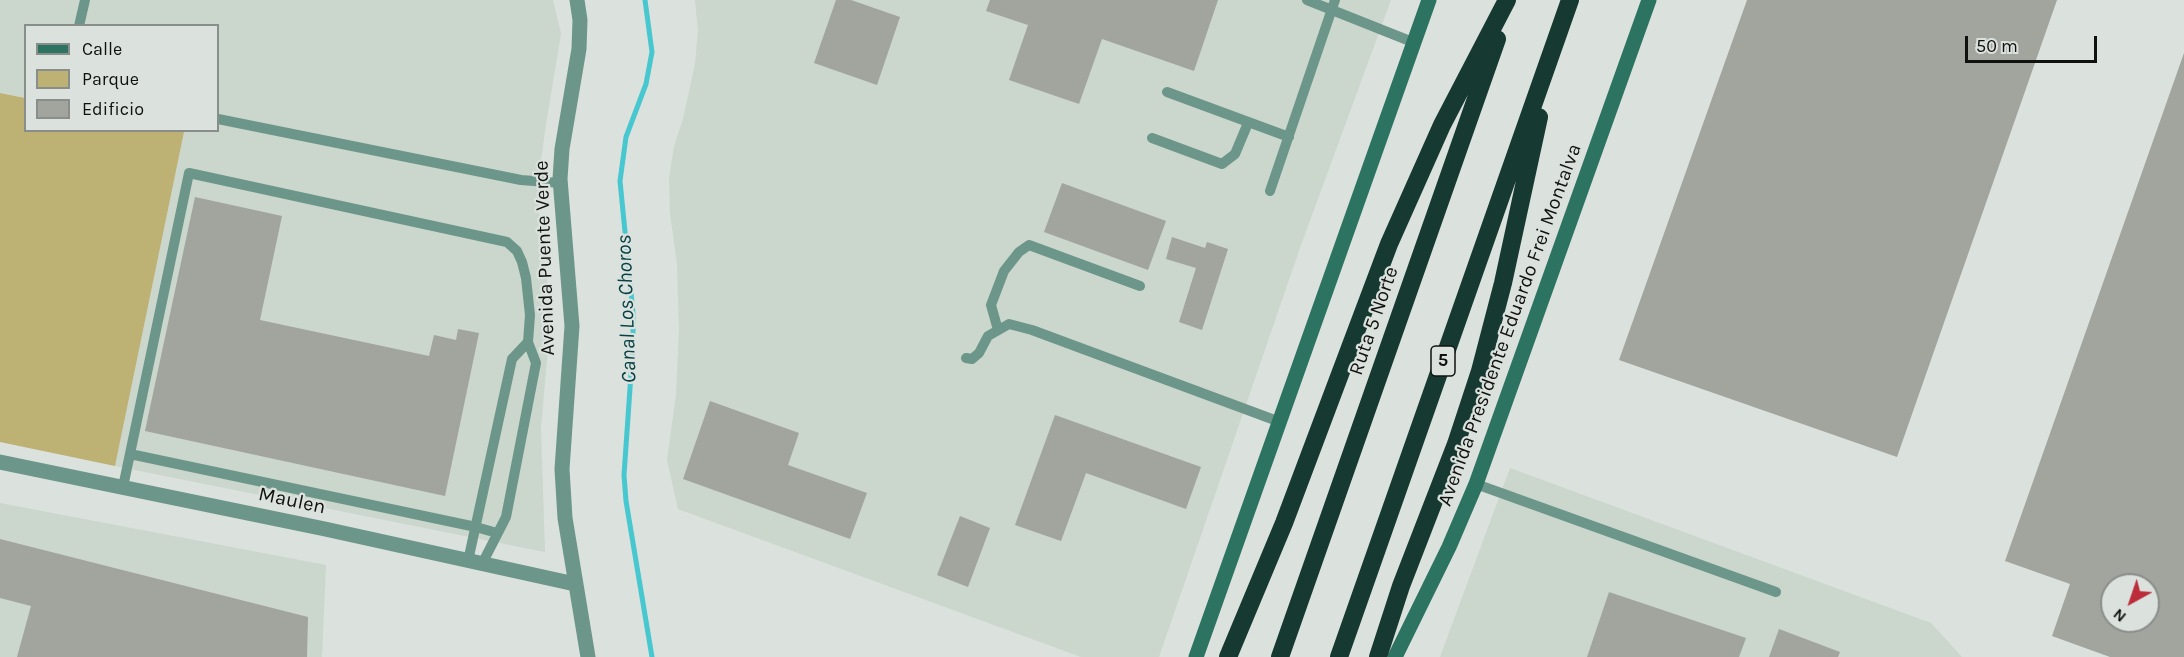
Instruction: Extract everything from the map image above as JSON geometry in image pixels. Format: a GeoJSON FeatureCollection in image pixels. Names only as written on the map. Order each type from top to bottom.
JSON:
{"type":"FeatureCollection","features":[{"type":"Feature","properties":{"kind":"highway"},"geometry":{"type":"LineString","coordinates":[[1228,657],[1284,523],[1389,244],[1442,125],[1509,0]]}},
{"type":"Feature","properties":{"kind":"highway","name":"Ruta 5 Norte"},"geometry":{"type":"LineString","coordinates":[[1280,657],[1509,0]]}},
{"type":"Feature","properties":{"kind":"highway","name":"5"},"geometry":{"type":"LineString","coordinates":[[1339,657],[1570,0]]}},
{"type":"Feature","properties":{"kind":"highway"},"geometry":{"type":"LineString","coordinates":[[1378,657],[1401,586],[1456,444],[1480,370],[1537,130],[1547,65]]}},
{"type":"Feature","properties":{"kind":"main road","name":"Avenida Presidente Eduardo Frei Montalva"},"geometry":{"type":"LineString","coordinates":[[1395,657],[1449,546],[1476,484],[1649,0]]}},
{"type":"Feature","properties":{"kind":"main road"},"geometry":{"type":"LineString","coordinates":[[1196,657],[1415,43],[1425,1]]}},
{"type":"Feature","properties":{"kind":"street","name":"Avenida Puente Verde"},"geometry":{"type":"LineString","coordinates":[[577,0],[580,20],[579,49],[562,149],[560,183],[572,326],[562,469],[565,518],[588,657]]}},
{"type":"Feature","properties":{"kind":"street","name":"Maulen"},"geometry":{"type":"LineString","coordinates":[[0,462],[575,584]]}},
{"type":"Feature","properties":{"kind":"lane"},"geometry":{"type":"LineString","coordinates":[[79,24],[85,0]]}},
{"type":"Feature","properties":{"kind":"lane"},"geometry":{"type":"LineString","coordinates":[[1307,0],[1334,4],[1415,43]]}},
{"type":"Feature","properties":{"kind":"lane"},"geometry":{"type":"LineString","coordinates":[[1270,190],[1334,4]]}},
{"type":"Feature","properties":{"kind":"lane"},"geometry":{"type":"LineString","coordinates":[[1167,92],[1289,137]]}},
{"type":"Feature","properties":{"kind":"lane"},"geometry":{"type":"LineString","coordinates":[[219,118],[521,180],[560,183]]}},
{"type":"Feature","properties":{"kind":"lane"},"geometry":{"type":"LineString","coordinates":[[1152,138],[1222,164],[1235,154],[1248,123]]}},
{"type":"Feature","properties":{"kind":"lane"},"geometry":{"type":"LineString","coordinates":[[123,487],[189,173],[507,242],[517,251],[522,262],[530,315],[528,342],[536,363],[506,517],[475,562]]}},
{"type":"Feature","properties":{"kind":"lane"},"geometry":{"type":"LineString","coordinates":[[998,330],[991,305],[1004,271],[1019,252],[1029,245],[1140,286]]}},
{"type":"Feature","properties":{"kind":"lane"},"geometry":{"type":"LineString","coordinates":[[966,358],[972,359],[979,353],[988,336],[1009,324],[1032,330],[1280,422]]}},
{"type":"Feature","properties":{"kind":"lane"},"geometry":{"type":"LineString","coordinates":[[475,562],[476,527],[512,359],[528,342]]}},
{"type":"Feature","properties":{"kind":"lane"},"geometry":{"type":"LineString","coordinates":[[130,454],[497,533]]}},
{"type":"Feature","properties":{"kind":"lane"},"geometry":{"type":"LineString","coordinates":[[1476,484],[1776,592]]}},
{"type":"Feature","properties":{"kind":"shaded area"},"geometry":{"type":"Polygon","coordinates":[[[0,0],[553,0],[561,34],[540,168],[538,208],[551,313],[541,428],[545,552],[115,466],[184,132],[219,132],[219,24],[24,24],[24,98],[0,93],[0,0]]]}},
{"type":"Feature","properties":{"kind":"shaded area"},"geometry":{"type":"Polygon","coordinates":[[[695,0],[1391,0],[1301,245],[1159,657],[1081,657],[678,509],[667,460],[676,395],[679,330],[677,264],[670,213],[669,179],[674,146],[683,119],[695,64],[698,31],[695,0]]]}},
{"type":"Feature","properties":{"kind":"shaded area"},"geometry":{"type":"Polygon","coordinates":[[[1510,468],[1931,623],[1962,657],[1440,657],[1510,468]]]}},
{"type":"Feature","properties":{"kind":"shaded area"},"geometry":{"type":"Polygon","coordinates":[[[0,503],[326,565],[322,657],[0,657],[0,503]]]}},
{"type":"Feature","properties":{"kind":"green space"},"geometry":{"type":"Polygon","coordinates":[[[0,93],[24,98],[24,132],[184,132],[115,466],[0,442],[0,93]]]}},
{"type":"Feature","properties":{"kind":"building"},"geometry":{"type":"Polygon","coordinates":[[[836,0],[851,0],[900,17],[877,85],[814,63],[836,0]]]}},
{"type":"Feature","properties":{"kind":"building"},"geometry":{"type":"Polygon","coordinates":[[[990,0],[1218,0],[1194,71],[1102,39],[1079,104],[1009,80],[1028,25],[986,11],[990,0]]]}},
{"type":"Feature","properties":{"kind":"building"},"geometry":{"type":"Polygon","coordinates":[[[1747,0],[2057,0],[1897,457],[1619,360],[1747,0]]]}},
{"type":"Feature","properties":{"kind":"building"},"geometry":{"type":"Polygon","coordinates":[[[2184,53],[2184,657],[2110,657],[2052,636],[2070,584],[2005,561],[2184,53]]]}},
{"type":"Feature","properties":{"kind":"building"},"geometry":{"type":"Polygon","coordinates":[[[1062,183],[1166,221],[1148,270],[1044,232],[1062,183]]]}},
{"type":"Feature","properties":{"kind":"building"},"geometry":{"type":"Polygon","coordinates":[[[195,197],[282,216],[260,320],[429,356],[434,335],[456,340],[458,329],[479,333],[445,496],[145,431],[195,197]]]}},
{"type":"Feature","properties":{"kind":"building"},"geometry":{"type":"Polygon","coordinates":[[[1172,237],[1205,248],[1207,242],[1228,249],[1202,330],[1179,322],[1196,268],[1166,259],[1172,237]]]}},
{"type":"Feature","properties":{"kind":"building"},"geometry":{"type":"Polygon","coordinates":[[[710,401],[799,433],[788,465],[867,493],[850,539],[683,479],[710,401]]]}},
{"type":"Feature","properties":{"kind":"building"},"geometry":{"type":"Polygon","coordinates":[[[1055,415],[1201,467],[1186,509],[1086,473],[1061,541],[1015,525],[1055,415]]]}},
{"type":"Feature","properties":{"kind":"building"},"geometry":{"type":"Polygon","coordinates":[[[960,516],[990,528],[968,587],[937,575],[960,516]]]}},
{"type":"Feature","properties":{"kind":"building"},"geometry":{"type":"Polygon","coordinates":[[[0,539],[308,617],[307,657],[17,657],[31,606],[0,598],[0,539]]]}},
{"type":"Feature","properties":{"kind":"building"},"geometry":{"type":"Polygon","coordinates":[[[1609,592],[1746,638],[1739,657],[1587,657],[1609,592]]]}},
{"type":"Feature","properties":{"kind":"building"},"geometry":{"type":"Polygon","coordinates":[[[1779,629],[1840,652],[1838,657],[1769,657],[1779,629]]]}},
{"type":"Feature","properties":{"kind":"waterway","name":"Canal Los Choros"},"geometry":{"type":"LineString","coordinates":[[645,0],[652,52],[646,84],[626,137],[620,181],[633,313],[624,475],[626,501],[652,657]]}}]}
